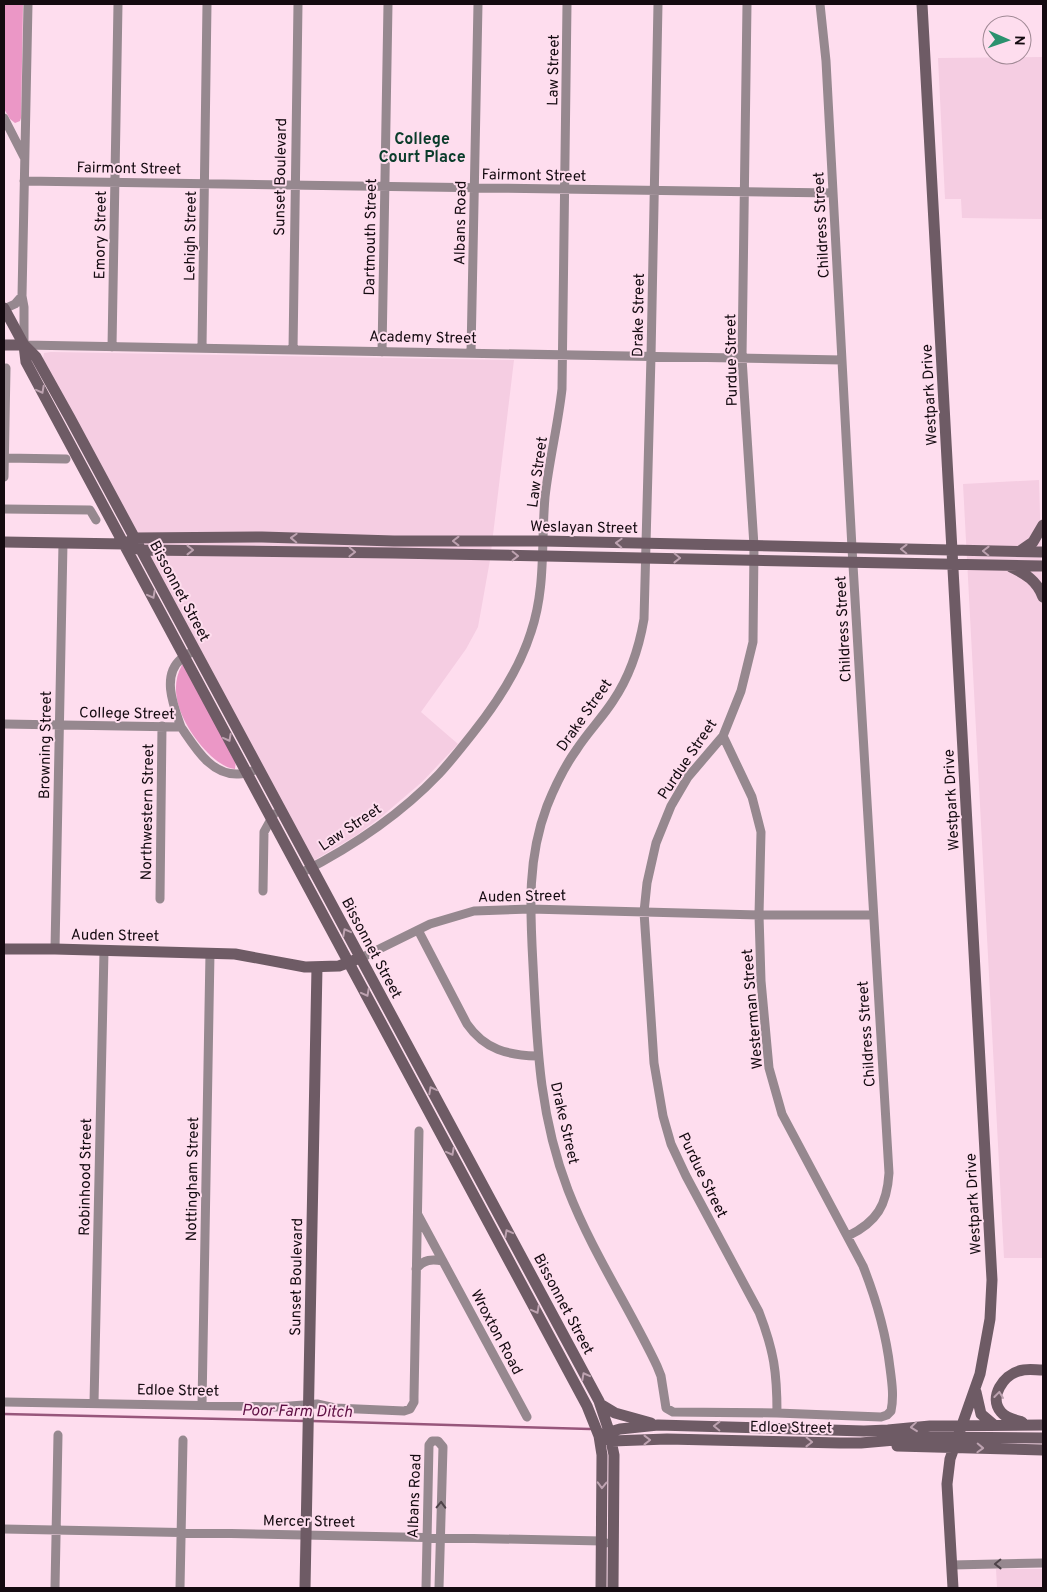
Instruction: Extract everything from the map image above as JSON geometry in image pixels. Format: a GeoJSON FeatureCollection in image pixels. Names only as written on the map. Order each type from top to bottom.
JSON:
{"type":"FeatureCollection","features":[{"type":"Feature","properties":{"kind":"main road","name":"Westpark Drive"},"geometry":{"type":"LineString","coordinates":[[922,4],[992,1265],[988,1340],[980,1374],[950,1459],[947,1484],[953,1588]]}},
{"type":"Feature","properties":{"kind":"main road","name":"Bissonnet Street"},"geometry":{"type":"LineString","coordinates":[[4,309],[24,345],[26,362],[130,541],[252,771],[272,818],[307,870],[360,958],[600,1404],[615,1471],[613,1588]]}},
{"type":"Feature","properties":{"kind":"main road","name":"Academy Street"},"geometry":{"type":"LineString","coordinates":[[4,345],[24,345]]}},
{"type":"Feature","properties":{"kind":"main road"},"geometry":{"type":"LineString","coordinates":[[1019,552],[1034,542],[1043,525]]}},
{"type":"Feature","properties":{"kind":"main road","name":"Weslayan Street"},"geometry":{"type":"LineString","coordinates":[[4,542],[63,543],[262,537],[1043,552]]}},
{"type":"Feature","properties":{"kind":"main road"},"geometry":{"type":"LineString","coordinates":[[262,537],[262,552]]}},
{"type":"Feature","properties":{"kind":"main road","name":"Weslayan Street"},"geometry":{"type":"LineString","coordinates":[[130,541],[141,550],[853,561],[1043,566]]}},
{"type":"Feature","properties":{"kind":"main road"},"geometry":{"type":"LineString","coordinates":[[393,553],[394,541]]}},
{"type":"Feature","properties":{"kind":"main road","name":"Bissonnet Street"},"geometry":{"type":"LineString","coordinates":[[141,550],[189,654]]}},
{"type":"Feature","properties":{"kind":"main road"},"geometry":{"type":"LineString","coordinates":[[1007,565],[1032,579],[1040,588],[1043,597]]}},
{"type":"Feature","properties":{"kind":"main road","name":"Bissonnet Street"},"geometry":{"type":"LineString","coordinates":[[252,771],[279,807],[349,962],[587,1406],[607,1436],[602,1470],[601,1588]]}},
{"type":"Feature","properties":{"kind":"main road","name":"Auden Street"},"geometry":{"type":"LineString","coordinates":[[4,949],[236,954],[305,967],[338,966],[360,958]]}},
{"type":"Feature","properties":{"kind":"main road","name":"Sunset Boulevard"},"geometry":{"type":"LineString","coordinates":[[305,1588],[317,967]]}},
{"type":"Feature","properties":{"kind":"main road"},"geometry":{"type":"LineString","coordinates":[[432,1116],[442,1111]]}},
{"type":"Feature","properties":{"kind":"main road"},"geometry":{"type":"LineString","coordinates":[[522,1285],[533,1279]]}},
{"type":"Feature","properties":{"kind":"main road"},"geometry":{"type":"LineString","coordinates":[[1035,1425],[1007,1417],[1001,1412],[997,1399],[998,1390],[1003,1382],[1014,1373],[1026,1370],[1043,1370]]}},
{"type":"Feature","properties":{"kind":"main road"},"geometry":{"type":"LineString","coordinates":[[975,1388],[981,1414],[994,1425]]}},
{"type":"Feature","properties":{"kind":"main road","name":"Edloe Street"},"geometry":{"type":"LineString","coordinates":[[600,1404],[616,1413],[658,1425]]}},
{"type":"Feature","properties":{"kind":"main road","name":"Edloe Street"},"geometry":{"type":"LineString","coordinates":[[607,1436],[658,1425],[864,1431],[930,1426],[1035,1425]]}},
{"type":"Feature","properties":{"kind":"main road"},"geometry":{"type":"LineString","coordinates":[[780,1428],[780,1441]]}},
{"type":"Feature","properties":{"kind":"main road","name":"Edloe Street"},"geometry":{"type":"LineString","coordinates":[[607,1436],[861,1443],[895,1446],[957,1442]]}},
{"type":"Feature","properties":{"kind":"main road"},"geometry":{"type":"LineString","coordinates":[[957,1442],[1043,1438]]}},
{"type":"Feature","properties":{"kind":"main road"},"geometry":{"type":"LineString","coordinates":[[957,1442],[1043,1450]]}},
{"type":"Feature","properties":{"kind":"street"},"geometry":{"type":"LineString","coordinates":[[24,345],[24,307],[22,296],[28,4]]}},
{"type":"Feature","properties":{"kind":"street","name":"Emory Street"},"geometry":{"type":"LineString","coordinates":[[112,347],[118,4]]}},
{"type":"Feature","properties":{"kind":"street","name":"Lehigh Street"},"geometry":{"type":"LineString","coordinates":[[202,348],[207,4]]}},
{"type":"Feature","properties":{"kind":"street","name":"Sunset Boulevard"},"geometry":{"type":"LineString","coordinates":[[293,350],[298,4]]}},
{"type":"Feature","properties":{"kind":"street","name":"Dartmouth Street"},"geometry":{"type":"LineString","coordinates":[[382,352],[388,4]]}},
{"type":"Feature","properties":{"kind":"street","name":"Albans Road"},"geometry":{"type":"LineString","coordinates":[[471,353],[478,4]]}},
{"type":"Feature","properties":{"kind":"street","name":"Law Street"},"geometry":{"type":"LineString","coordinates":[[307,870],[363,838],[406,804],[439,774],[502,694],[532,633],[541,589],[545,499],[562,389],[567,4]]}},
{"type":"Feature","properties":{"kind":"street","name":"Drake Street"},"geometry":{"type":"LineString","coordinates":[[658,4],[644,619],[639,647],[632,667],[614,700],[577,749],[566,767],[539,830],[531,874],[530,909],[537,1056],[548,1125],[568,1189],[590,1241],[657,1366],[664,1405],[669,1411]]}},
{"type":"Feature","properties":{"kind":"street","name":"Purdue Street"},"geometry":{"type":"LineString","coordinates":[[747,4],[742,358],[754,546],[754,642],[741,691],[723,736],[688,777],[672,806],[656,844],[647,883],[644,912],[654,1063],[663,1116],[671,1144],[686,1176],[759,1312],[767,1332],[778,1384],[777,1413]]}},
{"type":"Feature","properties":{"kind":"street","name":"Childress Street"},"geometry":{"type":"LineString","coordinates":[[820,4],[826,61],[888,1182],[885,1197],[876,1216],[863,1229],[848,1236]]}},
{"type":"Feature","properties":{"kind":"street"},"geometry":{"type":"LineString","coordinates":[[4,118],[25,157]]}},
{"type":"Feature","properties":{"kind":"street","name":"Fairmont Street"},"geometry":{"type":"LineString","coordinates":[[24,181],[833,193]]}},
{"type":"Feature","properties":{"kind":"street"},"geometry":{"type":"LineString","coordinates":[[4,309],[15,304],[22,296]]}},
{"type":"Feature","properties":{"kind":"street","name":"Academy Street"},"geometry":{"type":"LineString","coordinates":[[24,345],[842,360]]}},
{"type":"Feature","properties":{"kind":"street"},"geometry":{"type":"LineString","coordinates":[[4,477],[6,368]]}},
{"type":"Feature","properties":{"kind":"street"},"geometry":{"type":"LineString","coordinates":[[4,458],[66,459]]}},
{"type":"Feature","properties":{"kind":"street"},"geometry":{"type":"LineString","coordinates":[[4,509],[90,510],[96,520]]}},
{"type":"Feature","properties":{"kind":"street","name":"Browning Street"},"geometry":{"type":"LineString","coordinates":[[55,949],[63,543]]}},
{"type":"Feature","properties":{"kind":"street"},"geometry":{"type":"LineString","coordinates":[[181,727],[172,701],[170,682],[174,668],[189,654]]}},
{"type":"Feature","properties":{"kind":"street","name":"College Street"},"geometry":{"type":"LineString","coordinates":[[4,724],[181,727],[198,752],[211,766],[230,774],[252,771]]}},
{"type":"Feature","properties":{"kind":"street","name":"Northwestern Street"},"geometry":{"type":"LineString","coordinates":[[160,899],[162,726]]}},
{"type":"Feature","properties":{"kind":"street","name":"Westerman Street"},"geometry":{"type":"LineString","coordinates":[[723,736],[752,797],[761,832],[760,915],[762,981],[769,1068],[782,1114],[863,1266],[882,1320],[892,1389],[892,1411]]}},
{"type":"Feature","properties":{"kind":"street"},"geometry":{"type":"LineString","coordinates":[[263,891],[264,832],[279,807]]}},
{"type":"Feature","properties":{"kind":"street","name":"Auden Street"},"geometry":{"type":"LineString","coordinates":[[360,958],[445,918],[474,911],[530,909],[760,915],[873,915]]}},
{"type":"Feature","properties":{"kind":"street"},"geometry":{"type":"LineString","coordinates":[[418,930],[473,1034],[501,1051],[537,1056]]}},
{"type":"Feature","properties":{"kind":"street","name":"Robinhood Street"},"geometry":{"type":"LineString","coordinates":[[94,1403],[104,951]]}},
{"type":"Feature","properties":{"kind":"street","name":"Nottingham Street"},"geometry":{"type":"LineString","coordinates":[[202,1405],[210,953]]}},
{"type":"Feature","properties":{"kind":"street"},"geometry":{"type":"LineString","coordinates":[[416,1269],[419,1131]]}},
{"type":"Feature","properties":{"kind":"street","name":"Wroxton Road"},"geometry":{"type":"LineString","coordinates":[[417,1213],[527,1417]]}},
{"type":"Feature","properties":{"kind":"street"},"geometry":{"type":"LineString","coordinates":[[416,1269],[425,1261],[431,1259],[443,1261]]}},
{"type":"Feature","properties":{"kind":"street","name":"Edloe Street"},"geometry":{"type":"LineString","coordinates":[[4,1402],[404,1411],[410,1409],[414,1402],[416,1269]]}},
{"type":"Feature","properties":{"kind":"street","name":"Edloe Street"},"geometry":{"type":"LineString","coordinates":[[669,1411],[882,1417],[887,1416],[892,1411]]}},
{"type":"Feature","properties":{"kind":"street"},"geometry":{"type":"LineString","coordinates":[[55,1588],[58,1436]]}},
{"type":"Feature","properties":{"kind":"street"},"geometry":{"type":"LineString","coordinates":[[180,1588],[183,1440]]}},
{"type":"Feature","properties":{"kind":"street","name":"Albans Road"},"geometry":{"type":"LineString","coordinates":[[426,1588],[429,1445],[432,1441],[438,1441],[443,1447],[439,1588]]}},
{"type":"Feature","properties":{"kind":"street","name":"Mercer Street"},"geometry":{"type":"LineString","coordinates":[[4,1529],[602,1541],[614,1546]]}},
{"type":"Feature","properties":{"kind":"street"},"geometry":{"type":"LineString","coordinates":[[952,1565],[1043,1563]]}},
{"type":"Feature","properties":{"kind":"shaded area"},"geometry":{"type":"Polygon","coordinates":[[[4,4],[23,4],[21,118],[20,121],[15,123],[4,109],[4,4]]]}},
{"type":"Feature","properties":{"kind":"shaded area"},"geometry":{"type":"Polygon","coordinates":[[[1032,57],[1043,57],[1043,219],[962,218],[961,199],[945,199],[938,58],[982,58],[982,65],[1032,65],[1032,57]]]}},
{"type":"Feature","properties":{"kind":"shaded area"},"geometry":{"type":"Polygon","coordinates":[[[44,353],[514,360],[490,560],[478,627],[466,649],[421,712],[458,744],[422,782],[381,817],[357,835],[313,861],[43,359],[44,353]]]}},
{"type":"Feature","properties":{"kind":"shaded area"},"geometry":{"type":"Polygon","coordinates":[[[1039,480],[1043,624],[1043,1258],[1004,1258],[963,484],[1039,480]]]}},
{"type":"Feature","properties":{"kind":"shaded area"},"geometry":{"type":"Polygon","coordinates":[[[182,665],[184,665],[236,760],[235,769],[224,765],[211,756],[200,744],[186,723],[177,700],[176,688],[177,676],[182,665]]]}},
{"type":"Feature","properties":{"kind":"shaded area"},"geometry":{"type":"Polygon","coordinates":[[[996,1569],[1043,1569],[1043,1588],[997,1588],[996,1569]]]}},
{"type":"Feature","properties":{"kind":"waterway","name":"Poor Farm Ditch"},"geometry":{"type":"LineString","coordinates":[[4,1414],[306,1421]]}},
{"type":"Feature","properties":{"kind":"waterway","name":"Poor Farm Ditch"},"geometry":{"type":"LineString","coordinates":[[312,1421],[590,1429]]}},
{"type":"Feature","properties":{"kind":"district","name":"College Court Place"},"geometry":{"type":"Point","coordinates":[422,147]}}]}
